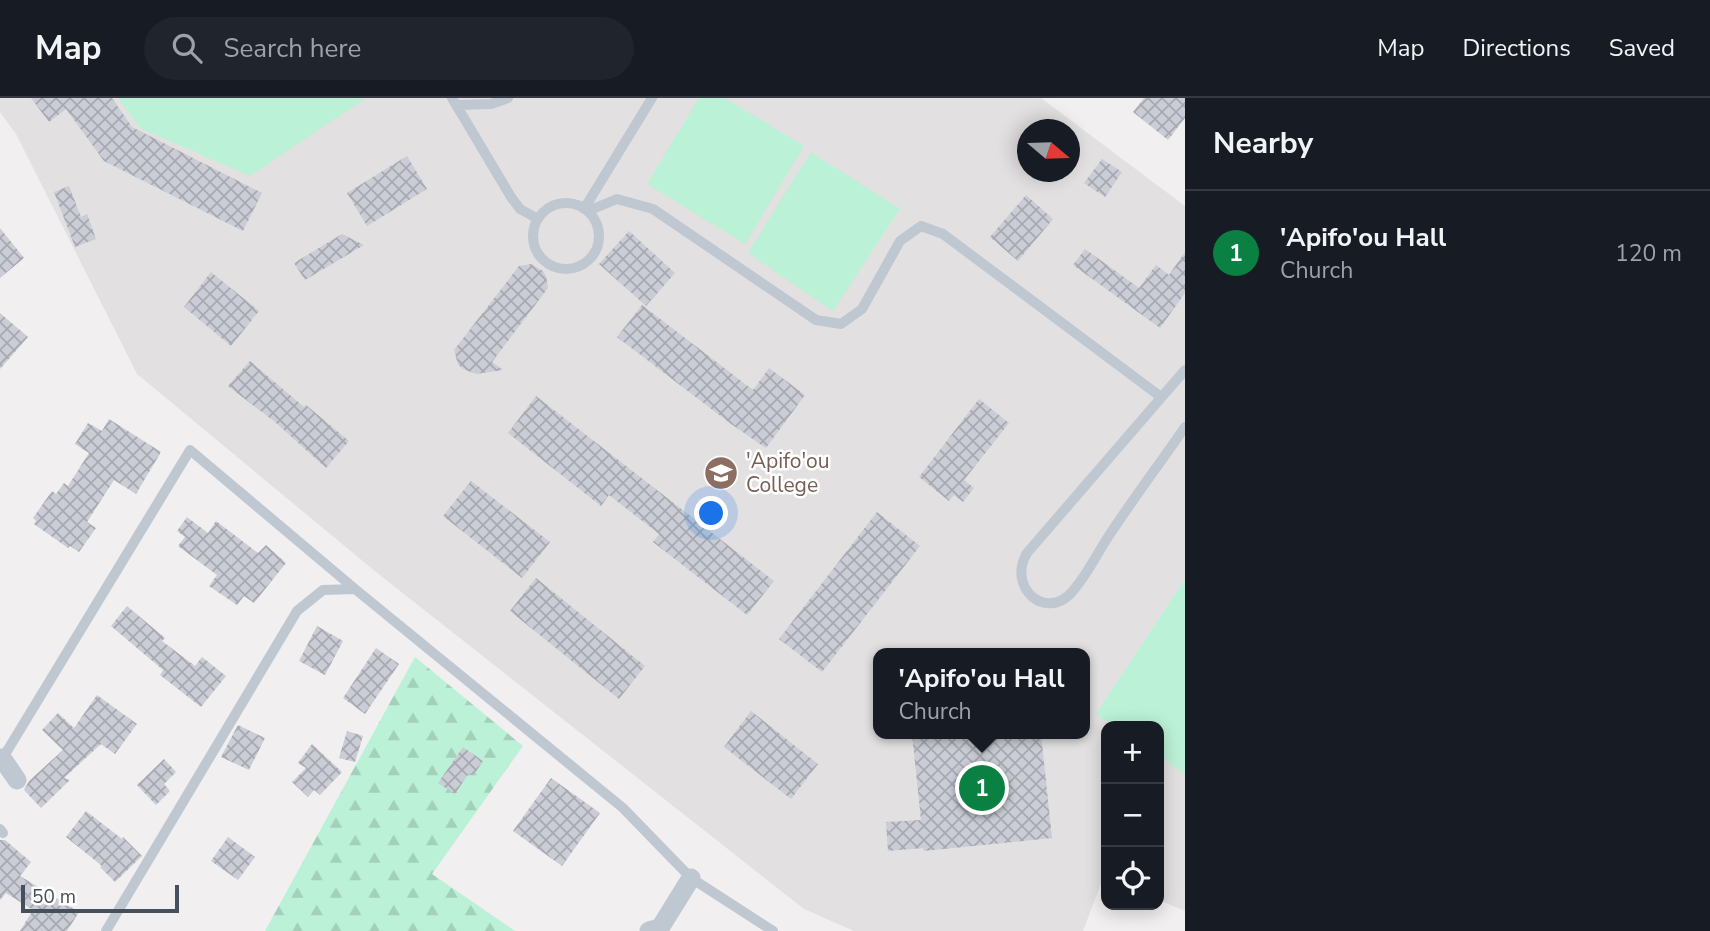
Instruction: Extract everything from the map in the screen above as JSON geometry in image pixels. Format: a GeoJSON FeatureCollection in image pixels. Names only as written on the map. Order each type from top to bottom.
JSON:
{"type":"FeatureCollection","features":[{"type":"Feature","properties":{"kind":"street"},"geometry":{"type":"LineString","coordinates":[[1,760],[17,780]]}},
{"type":"Feature","properties":{"kind":"street"},"geometry":{"type":"LineString","coordinates":[[649,931],[660,928],[691,878]]}},
{"type":"Feature","properties":{"kind":"lane"},"geometry":{"type":"LineString","coordinates":[[454,102],[491,104],[508,98]]}},
{"type":"Feature","properties":{"kind":"lane"},"geometry":{"type":"LineString","coordinates":[[586,210],[652,98]]}},
{"type":"Feature","properties":{"kind":"lane"},"geometry":{"type":"LineString","coordinates":[[454,102],[511,197],[520,209],[538,219]]}},
{"type":"Feature","properties":{"kind":"lane"},"geometry":{"type":"LineString","coordinates":[[586,210],[617,199],[653,209],[816,320],[841,324],[862,309],[900,241],[921,226],[943,234],[1161,397]]}},
{"type":"Feature","properties":{"kind":"lane"},"geometry":{"type":"LineString","coordinates":[[568,203],[586,210],[595,220],[599,241],[589,260],[569,269],[548,263],[540,256],[535,246],[533,236],[538,219],[548,208],[558,204],[568,203]]}},
{"type":"Feature","properties":{"kind":"lane"},"geometry":{"type":"LineString","coordinates":[[1185,370],[1027,553],[1020,571],[1021,581],[1033,597],[1052,603],[1070,595],[1185,427]]}},
{"type":"Feature","properties":{"kind":"lane"},"geometry":{"type":"LineString","coordinates":[[1,760],[190,450],[623,808],[691,878],[773,931]]}},
{"type":"Feature","properties":{"kind":"lane"},"geometry":{"type":"LineString","coordinates":[[106,931],[297,611],[323,590],[355,589]]}},
{"type":"Feature","properties":{"kind":"shaded area","name":"'Apifo'ou College"},"geometry":{"type":"Polygon","coordinates":[[[0,98],[1041,98],[1069,119],[1017,119],[1017,182],[1080,182],[1080,127],[1185,206],[1185,911],[1164,902],[1164,721],[1101,721],[1101,883],[1083,931],[854,931],[804,909],[376,572],[137,374],[16,134],[0,112],[0,98]]]}},
{"type":"Feature","properties":{"kind":"green space"},"geometry":{"type":"Polygon","coordinates":[[[118,98],[366,98],[250,176],[140,128],[118,98]]]}},
{"type":"Feature","properties":{"kind":"green space"},"geometry":{"type":"Polygon","coordinates":[[[699,98],[725,98],[804,146],[745,244],[647,184],[699,98]]]}},
{"type":"Feature","properties":{"kind":"green space"},"geometry":{"type":"Polygon","coordinates":[[[811,152],[900,209],[833,311],[748,253],[811,152]]]}},
{"type":"Feature","properties":{"kind":"green space"},"geometry":{"type":"Polygon","coordinates":[[[1185,579],[1185,774],[1164,759],[1164,721],[1106,721],[1096,714],[1185,579]]]}},
{"type":"Feature","properties":{"kind":"green space"},"geometry":{"type":"Polygon","coordinates":[[[415,657],[523,746],[432,874],[515,931],[265,931],[415,657]]]}},
{"type":"Feature","properties":{"kind":"building"},"geometry":{"type":"Polygon","coordinates":[[[31,98],[112,98],[132,127],[262,193],[243,231],[104,161],[66,109],[49,122],[31,98]]]}},
{"type":"Feature","properties":{"kind":"building"},"geometry":{"type":"Polygon","coordinates":[[[1144,98],[1185,98],[1185,118],[1168,140],[1133,112],[1144,98]]]}},
{"type":"Feature","properties":{"kind":"building"},"geometry":{"type":"Polygon","coordinates":[[[407,156],[427,189],[367,226],[347,193],[407,156]]]}},
{"type":"Feature","properties":{"kind":"building"},"geometry":{"type":"Polygon","coordinates":[[[1102,159],[1122,172],[1105,197],[1084,183],[1102,159]]]}},
{"type":"Feature","properties":{"kind":"building"},"geometry":{"type":"Polygon","coordinates":[[[69,186],[81,217],[87,214],[96,239],[75,247],[54,192],[69,186]]]}},
{"type":"Feature","properties":{"kind":"building"},"geometry":{"type":"Polygon","coordinates":[[[1026,195],[1053,219],[1018,261],[990,237],[1026,195]]]}},
{"type":"Feature","properties":{"kind":"building"},"geometry":{"type":"Polygon","coordinates":[[[0,228],[24,258],[0,278],[0,228]]]}},
{"type":"Feature","properties":{"kind":"building"},"geometry":{"type":"Polygon","coordinates":[[[629,231],[675,273],[646,306],[599,264],[629,231]]]}},
{"type":"Feature","properties":{"kind":"building"},"geometry":{"type":"Polygon","coordinates":[[[342,234],[364,245],[305,280],[294,263],[342,234]]]}},
{"type":"Feature","properties":{"kind":"building"},"geometry":{"type":"Polygon","coordinates":[[[1085,249],[1139,288],[1156,265],[1169,275],[1185,252],[1185,293],[1160,328],[1073,265],[1085,249]]]}},
{"type":"Feature","properties":{"kind":"building"},"geometry":{"type":"Polygon","coordinates":[[[531,264],[543,271],[548,288],[492,362],[503,370],[476,374],[463,369],[458,364],[454,350],[519,266],[531,264]]]}},
{"type":"Feature","properties":{"kind":"building"},"geometry":{"type":"Polygon","coordinates":[[[211,272],[259,311],[231,346],[184,307],[211,272]]]}},
{"type":"Feature","properties":{"kind":"building"},"geometry":{"type":"Polygon","coordinates":[[[642,305],[753,390],[769,368],[805,395],[766,448],[617,337],[642,305]]]}},
{"type":"Feature","properties":{"kind":"building"},"geometry":{"type":"Polygon","coordinates":[[[0,313],[28,337],[0,369],[0,313]]]}},
{"type":"Feature","properties":{"kind":"building"},"geometry":{"type":"Polygon","coordinates":[[[250,361],[349,441],[326,468],[275,422],[228,386],[250,361]]]}},
{"type":"Feature","properties":{"kind":"building"},"geometry":{"type":"Polygon","coordinates":[[[536,396],[774,581],[747,615],[653,542],[659,534],[609,495],[601,506],[508,433],[536,396]]]}},
{"type":"Feature","properties":{"kind":"building"},"geometry":{"type":"Polygon","coordinates":[[[979,399],[1009,423],[964,480],[974,488],[963,502],[954,495],[949,501],[919,477],[979,399]]]}},
{"type":"Feature","properties":{"kind":"building"},"geometry":{"type":"Polygon","coordinates":[[[109,419],[161,452],[136,494],[114,480],[87,522],[96,528],[79,552],[70,546],[68,548],[34,524],[36,521],[33,518],[52,491],[56,494],[64,483],[68,486],[89,453],[75,444],[88,423],[102,431],[109,419]]]}},
{"type":"Feature","properties":{"kind":"building"},"geometry":{"type":"Polygon","coordinates":[[[471,481],[550,542],[522,578],[443,516],[471,481]]]}},
{"type":"Feature","properties":{"kind":"building"},"geometry":{"type":"Polygon","coordinates":[[[877,512],[920,546],[822,672],[779,639],[877,512]]]}},
{"type":"Feature","properties":{"kind":"building"},"geometry":{"type":"Polygon","coordinates":[[[187,517],[208,533],[216,521],[258,553],[266,545],[286,563],[254,603],[244,596],[237,605],[209,586],[217,575],[178,546],[185,537],[177,531],[187,517]]]}},
{"type":"Feature","properties":{"kind":"building"},"geometry":{"type":"Polygon","coordinates":[[[536,578],[645,666],[619,699],[510,611],[536,578]]]}},
{"type":"Feature","properties":{"kind":"building"},"geometry":{"type":"Polygon","coordinates":[[[127,606],[165,638],[162,641],[195,666],[202,657],[226,676],[201,707],[160,675],[163,670],[111,626],[127,606]]]}},
{"type":"Feature","properties":{"kind":"building"},"geometry":{"type":"Polygon","coordinates":[[[317,626],[343,641],[325,675],[299,661],[317,626]]]}},
{"type":"Feature","properties":{"kind":"building"},"geometry":{"type":"Polygon","coordinates":[[[376,648],[399,664],[365,714],[343,698],[376,648]]]}},
{"type":"Feature","properties":{"kind":"building"},"geometry":{"type":"Polygon","coordinates":[[[97,695],[137,724],[115,754],[101,744],[64,778],[70,780],[41,808],[24,790],[29,781],[63,750],[42,730],[58,713],[74,728],[97,695]]]}},
{"type":"Feature","properties":{"kind":"building"},"geometry":{"type":"Polygon","coordinates":[[[751,711],[818,764],[791,799],[724,747],[751,711]]]}},
{"type":"Feature","properties":{"kind":"building"},"geometry":{"type":"Polygon","coordinates":[[[238,725],[265,738],[249,770],[221,757],[238,725]]]}},
{"type":"Feature","properties":{"kind":"building"},"geometry":{"type":"Polygon","coordinates":[[[347,731],[363,736],[355,762],[339,758],[347,731]]]}},
{"type":"Feature","properties":{"kind":"building"},"geometry":{"type":"Polygon","coordinates":[[[913,739],[1042,739],[1052,838],[924,851],[923,848],[888,851],[886,822],[921,820],[913,739]]]}},
{"type":"Feature","properties":{"kind":"building"},"geometry":{"type":"Polygon","coordinates":[[[312,744],[342,772],[320,795],[314,790],[308,797],[292,782],[306,768],[298,763],[312,744]]]}},
{"type":"Feature","properties":{"kind":"building"},"geometry":{"type":"Polygon","coordinates":[[[463,747],[483,761],[473,776],[469,773],[455,794],[438,783],[463,747]]]}},
{"type":"Feature","properties":{"kind":"building"},"geometry":{"type":"Polygon","coordinates":[[[164,759],[176,772],[164,784],[170,791],[156,805],[137,785],[164,759]]]}},
{"type":"Feature","properties":{"kind":"building"},"geometry":{"type":"Polygon","coordinates":[[[551,778],[600,813],[562,866],[513,831],[551,778]]]}},
{"type":"Feature","properties":{"kind":"building"},"geometry":{"type":"Polygon","coordinates":[[[86,811],[122,839],[123,837],[142,856],[115,882],[100,867],[102,866],[66,837],[86,811]]]}},
{"type":"Feature","properties":{"kind":"building"},"geometry":{"type":"Polygon","coordinates":[[[228,837],[255,857],[238,880],[211,861],[228,837]]]}},
{"type":"Feature","properties":{"kind":"building"},"geometry":{"type":"Polygon","coordinates":[[[0,840],[5,840],[31,862],[20,876],[79,912],[67,931],[20,931],[33,910],[6,893],[0,900],[0,840]]]}},
{"type":"Feature","properties":{"kind":"place","name":"'Apifo'ou College"},"geometry":{"type":"Point","coordinates":[721,473]}},
{"type":"Feature","properties":{"kind":"place","name":"'Apifo'ou Hall"},"geometry":{"type":"Point","coordinates":[982,788]}}]}
